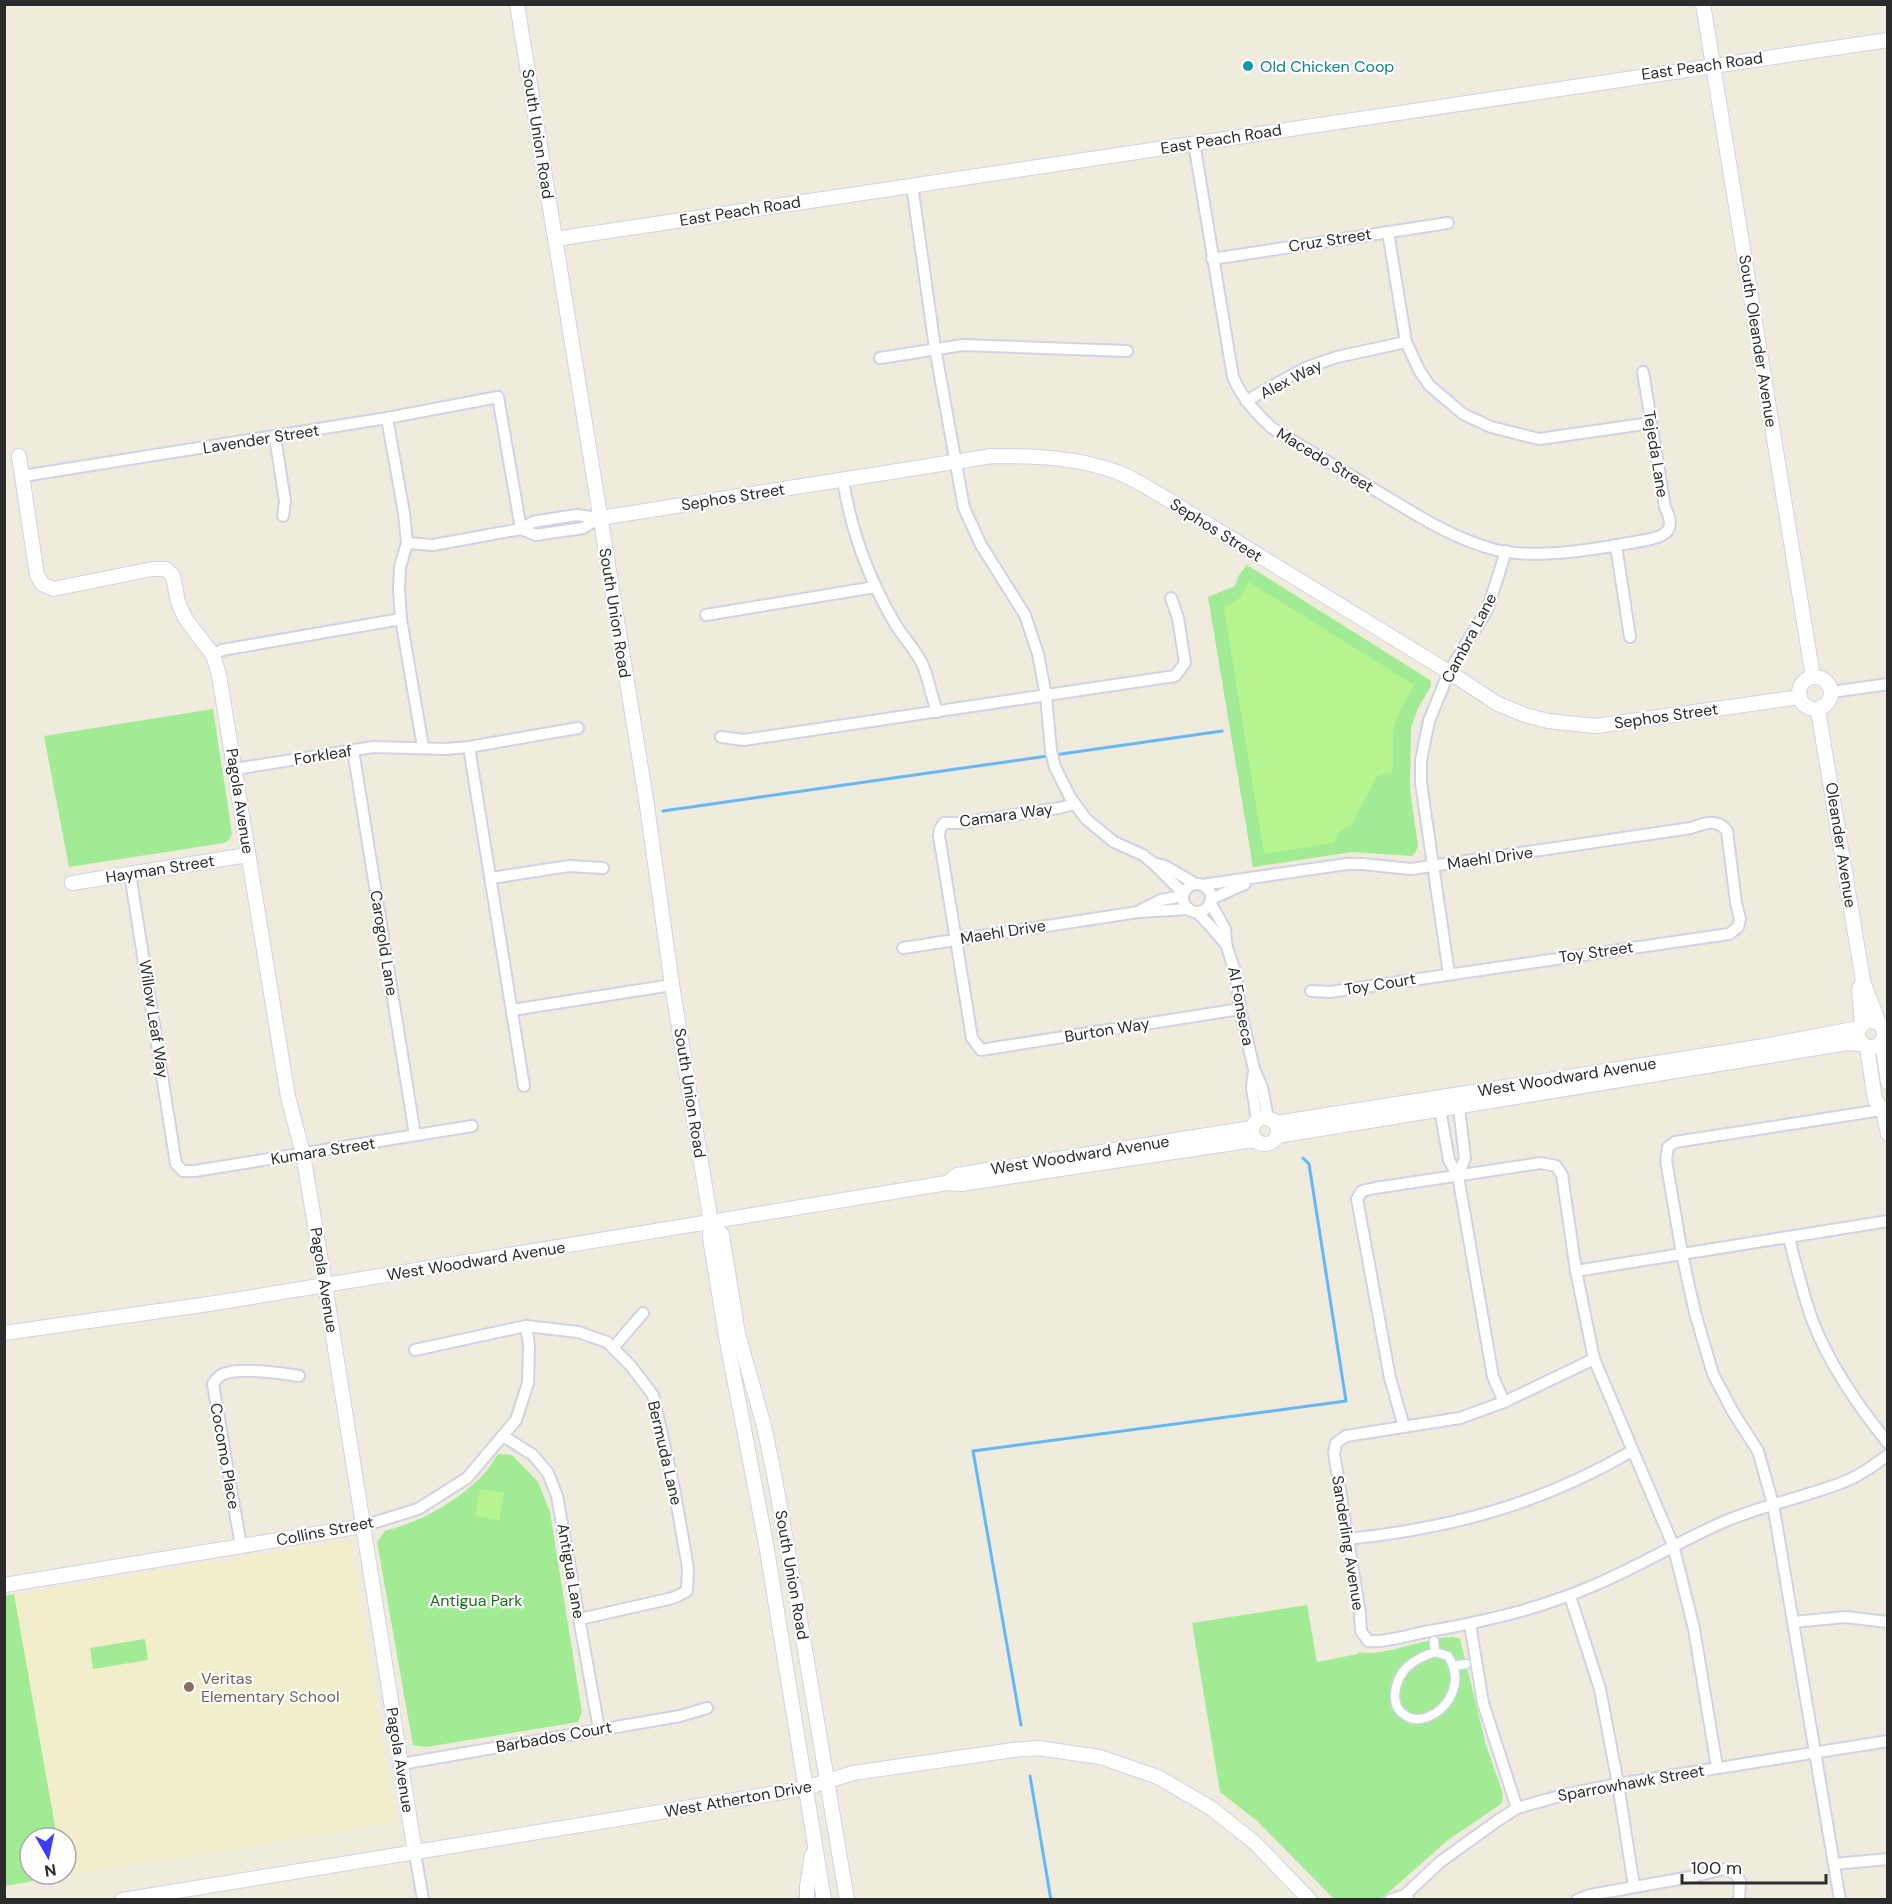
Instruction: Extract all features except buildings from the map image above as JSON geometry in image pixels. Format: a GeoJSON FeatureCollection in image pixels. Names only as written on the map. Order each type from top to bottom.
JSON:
{"type":"FeatureCollection","features":[{"type":"Feature","properties":{"kind":"street","name":"South Union Road"},"geometry":{"type":"LineString","coordinates":[[517,4],[646,799],[672,985],[711,1222],[710,1238],[726,1336],[766,1544],[824,1899]]}},
{"type":"Feature","properties":{"kind":"street","name":"South Oleander Avenue"},"geometry":{"type":"LineString","coordinates":[[1703,4],[1813,677]]}},
{"type":"Feature","properties":{"kind":"street","name":"East Peach Road"},"geometry":{"type":"LineString","coordinates":[[555,238],[1887,39]]}},
{"type":"Feature","properties":{"kind":"street","name":"Macedo Street"},"geometry":{"type":"LineString","coordinates":[[1194,142],[1233,377],[1246,401],[1272,428],[1436,526],[1469,541],[1506,551],[1540,553],[1616,546],[1658,538],[1665,534]]}},
{"type":"Feature","properties":{"kind":"street"},"geometry":{"type":"LineString","coordinates":[[912,185],[934,348],[964,508],[981,545],[1024,615],[1038,654],[1046,696],[1051,751],[1061,782],[1074,804],[1099,830],[1114,842],[1143,855],[1153,863],[1183,895],[1184,903],[1193,910],[1206,908],[1210,900],[1208,889],[1165,866],[1153,863]]}},
{"type":"Feature","properties":{"kind":"street","name":"Cruz Street"},"geometry":{"type":"LineString","coordinates":[[1212,259],[1448,223]]}},
{"type":"Feature","properties":{"kind":"street"},"geometry":{"type":"LineString","coordinates":[[1388,232],[1406,342],[1429,385],[1463,414],[1491,427],[1539,439],[1651,423]]}},
{"type":"Feature","properties":{"kind":"street","name":"Alex Way"},"geometry":{"type":"LineString","coordinates":[[1246,401],[1305,368],[1337,357],[1406,342]]}},
{"type":"Feature","properties":{"kind":"street"},"geometry":{"type":"LineString","coordinates":[[880,358],[934,348],[995,345],[1126,351]]}},
{"type":"Feature","properties":{"kind":"street","name":"Tejeda Lane"},"geometry":{"type":"LineString","coordinates":[[1643,372],[1665,507],[1670,518],[1670,528],[1665,534]]}},
{"type":"Feature","properties":{"kind":"street","name":"Lavender Street"},"geometry":{"type":"LineString","coordinates":[[23,476],[275,437],[498,397],[521,530]]}},
{"type":"Feature","properties":{"kind":"street"},"geometry":{"type":"LineString","coordinates":[[387,418],[407,543],[400,567],[401,618],[423,747]]}},
{"type":"Feature","properties":{"kind":"street"},"geometry":{"type":"LineString","coordinates":[[275,437],[285,501],[284,516]]}},
{"type":"Feature","properties":{"kind":"street"},"geometry":{"type":"LineString","coordinates":[[18,456],[37,575],[42,584],[53,589],[153,569],[166,570],[173,576],[178,602],[185,618],[213,655],[222,650],[401,618]]}},
{"type":"Feature","properties":{"kind":"street","name":"Sephos Street"},"geometry":{"type":"LineString","coordinates":[[600,518],[992,456],[1036,456],[1073,460],[1118,472],[1162,496],[1498,704],[1525,715],[1571,725],[1596,726],[1800,697]]}},
{"type":"Feature","properties":{"kind":"street"},"geometry":{"type":"LineString","coordinates":[[843,480],[856,539],[875,587],[896,624],[915,650],[924,669],[937,712]]}},
{"type":"Feature","properties":{"kind":"street"},"geometry":{"type":"LineString","coordinates":[[407,543],[433,545],[521,530],[533,522],[576,515],[600,518]]}},
{"type":"Feature","properties":{"kind":"street"},"geometry":{"type":"LineString","coordinates":[[1616,546],[1630,637]]}},
{"type":"Feature","properties":{"kind":"street","name":"Cambra Lane"},"geometry":{"type":"LineString","coordinates":[[1449,974],[1421,783],[1421,760],[1429,721],[1449,672],[1488,608],[1506,551]]}},
{"type":"Feature","properties":{"kind":"street"},"geometry":{"type":"LineString","coordinates":[[706,615],[875,587]]}},
{"type":"Feature","properties":{"kind":"street"},"geometry":{"type":"LineString","coordinates":[[721,737],[744,740],[1175,676],[1185,663],[1178,618],[1171,598]]}},
{"type":"Feature","properties":{"kind":"street","name":"Pagola Avenue"},"geometry":{"type":"LineString","coordinates":[[213,655],[225,708],[288,1097],[303,1154],[415,1853]]}},
{"type":"Feature","properties":{"kind":"street"},"geometry":{"type":"LineString","coordinates":[[1813,677],[1827,682],[1832,692],[1827,705],[1818,710],[1807,708],[1800,697],[1803,684],[1813,677]]}},
{"type":"Feature","properties":{"kind":"street"},"geometry":{"type":"LineString","coordinates":[[1832,692],[1887,684]]}},
{"type":"Feature","properties":{"kind":"street","name":"Oleander Avenue"},"geometry":{"type":"LineString","coordinates":[[1818,710],[1863,981],[1884,1032],[1887,1082]]}},
{"type":"Feature","properties":{"kind":"street","name":"Forkleaf"},"geometry":{"type":"LineString","coordinates":[[235,769],[373,747],[446,749],[469,747],[578,728]]}},
{"type":"Feature","properties":{"kind":"street"},"geometry":{"type":"LineString","coordinates":[[469,747],[524,1086]]}},
{"type":"Feature","properties":{"kind":"street","name":"Carogold Lane"},"geometry":{"type":"LineString","coordinates":[[353,750],[415,1136]]}},
{"type":"Feature","properties":{"kind":"street","name":"Camara Way"},"geometry":{"type":"LineString","coordinates":[[955,939],[939,836],[944,824],[1074,804]]}},
{"type":"Feature","properties":{"kind":"street","name":"Maehl Drive"},"geometry":{"type":"LineString","coordinates":[[1199,884],[1259,878],[1347,864],[1401,869],[1434,866],[1691,828],[1708,822],[1720,824],[1729,837],[1728,848],[1739,924]]}},
{"type":"Feature","properties":{"kind":"street","name":"Hayman Street"},"geometry":{"type":"LineString","coordinates":[[72,883],[248,855]]}},
{"type":"Feature","properties":{"kind":"street"},"geometry":{"type":"LineString","coordinates":[[491,878],[569,866],[603,868]]}},
{"type":"Feature","properties":{"kind":"street","name":"Willow Leaf Way"},"geometry":{"type":"LineString","coordinates":[[130,873],[176,1164]]}},
{"type":"Feature","properties":{"kind":"street","name":"Maehl Drive"},"geometry":{"type":"LineString","coordinates":[[1210,900],[1259,878]]}},
{"type":"Feature","properties":{"kind":"street"},"geometry":{"type":"LineString","coordinates":[[1161,900],[1168,891],[1170,881]]}},
{"type":"Feature","properties":{"kind":"street"},"geometry":{"type":"LineString","coordinates":[[1183,895],[1189,886],[1199,884]]}},
{"type":"Feature","properties":{"kind":"street","name":"Maehl Drive"},"geometry":{"type":"LineString","coordinates":[[1138,912],[1161,900],[1183,895]]}},
{"type":"Feature","properties":{"kind":"street","name":"Al Fonseca"},"geometry":{"type":"LineString","coordinates":[[1210,900],[1225,928],[1226,944],[1233,962],[1240,1009],[1254,1069],[1262,1087],[1264,1128]]}},
{"type":"Feature","properties":{"kind":"street","name":"Maehl Drive"},"geometry":{"type":"LineString","coordinates":[[903,948],[1138,912],[1193,910]]}},
{"type":"Feature","properties":{"kind":"street","name":"Al Fonseca"},"geometry":{"type":"LineString","coordinates":[[1193,910],[1206,920],[1226,944]]}},
{"type":"Feature","properties":{"kind":"street","name":"Toy Street"},"geometry":{"type":"LineString","coordinates":[[1449,974],[1729,934],[1739,924]]}},
{"type":"Feature","properties":{"kind":"street","name":"Burton Way"},"geometry":{"type":"LineString","coordinates":[[955,939],[972,1038],[981,1050],[1240,1009]]}},
{"type":"Feature","properties":{"kind":"street","name":"Toy Court"},"geometry":{"type":"LineString","coordinates":[[1311,991],[1330,992],[1449,974]]}},
{"type":"Feature","properties":{"kind":"street","name":"Oleander Avenue"},"geometry":{"type":"LineString","coordinates":[[1863,981],[1859,990],[1860,1026],[1875,1100],[1886,1107],[1887,1134]]}},
{"type":"Feature","properties":{"kind":"street"},"geometry":{"type":"LineString","coordinates":[[512,1010],[672,985]]}},
{"type":"Feature","properties":{"kind":"street","name":"West Woodward Avenue"},"geometry":{"type":"LineString","coordinates":[[4,1333],[146,1314],[947,1184],[961,1184],[1264,1128],[1482,1097],[1827,1035],[1870,1021],[1884,1032],[1875,1047],[1837,1045],[1482,1097]]}},
{"type":"Feature","properties":{"kind":"street"},"geometry":{"type":"LineString","coordinates":[[1458,1101],[1465,1158],[1458,1176]]}},
{"type":"Feature","properties":{"kind":"street"},"geometry":{"type":"LineString","coordinates":[[1439,1103],[1449,1160],[1458,1176],[1493,1377],[1504,1402]]}},
{"type":"Feature","properties":{"kind":"street"},"geometry":{"type":"LineString","coordinates":[[1840,1899],[1773,1504],[1758,1451],[1733,1412],[1713,1374],[1695,1313],[1682,1254],[1666,1160],[1668,1147],[1675,1142],[1886,1107]]}},
{"type":"Feature","properties":{"kind":"street","name":"Kumara Street"},"geometry":{"type":"LineString","coordinates":[[176,1164],[183,1171],[195,1171],[472,1126]]}},
{"type":"Feature","properties":{"kind":"street"},"geometry":{"type":"LineString","coordinates":[[1594,1359],[1504,1402],[1460,1418],[1404,1427],[1390,1378],[1357,1198],[1362,1191],[1375,1188],[1541,1164],[1556,1166],[1562,1175],[1576,1271],[1594,1359],[1673,1545],[1694,1629],[1717,1767]]}},
{"type":"Feature","properties":{"kind":"street"},"geometry":{"type":"LineString","coordinates":[[1576,1271],[1887,1221]]}},
{"type":"Feature","properties":{"kind":"street","name":"South Union Road"},"geometry":{"type":"LineString","coordinates":[[711,1222],[722,1235],[738,1334],[764,1426],[774,1474],[847,1899]]}},
{"type":"Feature","properties":{"kind":"street"},"geometry":{"type":"LineString","coordinates":[[1789,1238],[1813,1323],[1840,1376],[1887,1443]]}},
{"type":"Feature","properties":{"kind":"street"},"geometry":{"type":"LineString","coordinates":[[613,1348],[643,1312]]}},
{"type":"Feature","properties":{"kind":"street","name":"Collins Street"},"geometry":{"type":"LineString","coordinates":[[4,1585],[363,1526],[418,1509],[467,1478],[516,1420],[528,1383],[529,1345],[526,1326]]}},
{"type":"Feature","properties":{"kind":"street","name":"Bermuda Lane"},"geometry":{"type":"LineString","coordinates":[[415,1350],[526,1326],[578,1332],[607,1342],[630,1365],[653,1395],[674,1488],[686,1556],[687,1591],[674,1598],[580,1619]]}},
{"type":"Feature","properties":{"kind":"street","name":"Cocomo Place"},"geometry":{"type":"LineString","coordinates":[[241,1546],[213,1384],[217,1378],[228,1372],[274,1372],[299,1376]]}},
{"type":"Feature","properties":{"kind":"street","name":"Sanderling Avenue"},"geometry":{"type":"LineString","coordinates":[[1404,1427],[1346,1436],[1336,1443],[1334,1453],[1361,1630],[1368,1641],[1380,1642],[1394,1637],[1470,1624]]}},
{"type":"Feature","properties":{"kind":"street","name":"Antigua Lane"},"geometry":{"type":"LineString","coordinates":[[503,1436],[533,1455],[548,1473],[560,1509],[599,1729]]}},
{"type":"Feature","properties":{"kind":"street"},"geometry":{"type":"LineString","coordinates":[[1348,1539],[1391,1534],[1475,1517],[1530,1500],[1606,1466],[1632,1451]]}},
{"type":"Feature","properties":{"kind":"street"},"geometry":{"type":"LineString","coordinates":[[1517,1808],[1483,1703],[1470,1624],[1521,1612],[1570,1596],[1622,1573],[1673,1545],[1727,1520],[1842,1483],[1870,1468],[1887,1455]]}},
{"type":"Feature","properties":{"kind":"street"},"geometry":{"type":"LineString","coordinates":[[1570,1596],[1600,1689],[1634,1886]]}},
{"type":"Feature","properties":{"kind":"street"},"geometry":{"type":"LineString","coordinates":[[1794,1622],[1845,1617],[1887,1622]]}},
{"type":"Feature","properties":{"kind":"street"},"geometry":{"type":"LineString","coordinates":[[1434,1641],[1435,1652]]}},
{"type":"Feature","properties":{"kind":"street"},"geometry":{"type":"LineString","coordinates":[[1435,1652],[1448,1656],[1455,1666],[1455,1687],[1446,1705],[1430,1717],[1416,1719],[1402,1713],[1395,1700],[1397,1682],[1406,1668],[1424,1655],[1435,1652]]}},
{"type":"Feature","properties":{"kind":"street"},"geometry":{"type":"LineString","coordinates":[[1455,1666],[1466,1664]]}},
{"type":"Feature","properties":{"kind":"street","name":"Barbados Court"},"geometry":{"type":"LineString","coordinates":[[401,1764],[680,1716],[707,1708]]}},
{"type":"Feature","properties":{"kind":"street","name":"Sparrowhawk Street"},"geometry":{"type":"LineString","coordinates":[[1406,1898],[1440,1862],[1517,1808],[1567,1794],[1618,1784],[1887,1741]]}},
{"type":"Feature","properties":{"kind":"street","name":"West Atherton Drive"},"geometry":{"type":"LineString","coordinates":[[122,1899],[153,1897],[805,1788],[853,1773],[1038,1748],[1100,1757],[1158,1777],[1211,1808],[1255,1843],[1310,1899]]}},
{"type":"Feature","properties":{"kind":"street"},"geometry":{"type":"LineString","coordinates":[[807,1899],[814,1841]]}},
{"type":"Feature","properties":{"kind":"street"},"geometry":{"type":"LineString","coordinates":[[415,1853],[423,1899]]}},
{"type":"Feature","properties":{"kind":"street"},"geometry":{"type":"LineString","coordinates":[[1834,1864],[1887,1859]]}},
{"type":"Feature","properties":{"kind":"street"},"geometry":{"type":"LineString","coordinates":[[1577,1899],[1724,1869],[1735,1873],[1740,1881],[1739,1899]]}},
{"type":"Feature","properties":{"kind":"street"},"geometry":{"type":"LineString","coordinates":[[1390,1899],[1406,1898]]}},
{"type":"Feature","properties":{"kind":"shaded area","name":"Veritas Elementary School"},"geometry":{"type":"Polygon","coordinates":[[[350,1540],[396,1822],[78,1874],[78,1826],[18,1826],[18,1884],[5,1886],[5,1596],[350,1540]]]}},
{"type":"Feature","properties":{"kind":"green space"},"geometry":{"type":"Polygon","coordinates":[[[1247,565],[1430,680],[1431,686],[1418,708],[1411,728],[1410,790],[1418,845],[1412,856],[1352,852],[1253,867],[1208,597],[1235,586],[1239,575],[1247,565]]]}},
{"type":"Feature","properties":{"kind":"green space"},"geometry":{"type":"Polygon","coordinates":[[[1249,582],[1414,685],[1394,728],[1392,773],[1377,776],[1352,824],[1338,833],[1334,843],[1264,854],[1224,608],[1240,598],[1249,582]]]}},
{"type":"Feature","properties":{"kind":"green space"},"geometry":{"type":"Polygon","coordinates":[[[213,709],[232,833],[230,839],[224,843],[69,867],[44,736],[213,709]]]}},
{"type":"Feature","properties":{"kind":"green space","name":"Antigua Park"},"geometry":{"type":"Polygon","coordinates":[[[498,1454],[512,1455],[538,1482],[550,1512],[582,1712],[578,1722],[426,1747],[413,1745],[377,1542],[385,1531],[424,1517],[460,1495],[483,1475],[498,1454]]]}},
{"type":"Feature","properties":{"kind":"green space"},"geometry":{"type":"Polygon","coordinates":[[[480,1489],[504,1493],[499,1520],[475,1516],[480,1489]]]}},
{"type":"Feature","properties":{"kind":"green space"},"geometry":{"type":"Polygon","coordinates":[[[14,1594],[55,1826],[18,1826],[18,1884],[5,1886],[4,1596],[14,1594]]]}},
{"type":"Feature","properties":{"kind":"green space"},"geometry":{"type":"Polygon","coordinates":[[[1307,1605],[1317,1662],[1358,1654],[1358,1652],[1382,1652],[1440,1638],[1460,1639],[1486,1745],[1503,1794],[1502,1803],[1448,1840],[1381,1899],[1334,1899],[1256,1820],[1220,1792],[1192,1623],[1307,1605]]]}},
{"type":"Feature","properties":{"kind":"green space"},"geometry":{"type":"Polygon","coordinates":[[[145,1639],[148,1660],[93,1669],[90,1648],[145,1639]]]}},
{"type":"Feature","properties":{"kind":"waterway"},"geometry":{"type":"LineString","coordinates":[[663,811],[1222,731]]}},
{"type":"Feature","properties":{"kind":"waterway"},"geometry":{"type":"LineString","coordinates":[[1021,1725],[973,1451],[1346,1401],[1309,1164],[1303,1158]]}},
{"type":"Feature","properties":{"kind":"waterway"},"geometry":{"type":"LineString","coordinates":[[1030,1776],[1051,1900]]}},
{"type":"Feature","properties":{"kind":"place","name":"Old Chicken Coop"},"geometry":{"type":"Point","coordinates":[1248,66]}},
{"type":"Feature","properties":{"kind":"place","name":"Veritas Elementary School"},"geometry":{"type":"Point","coordinates":[189,1687]}}]}
